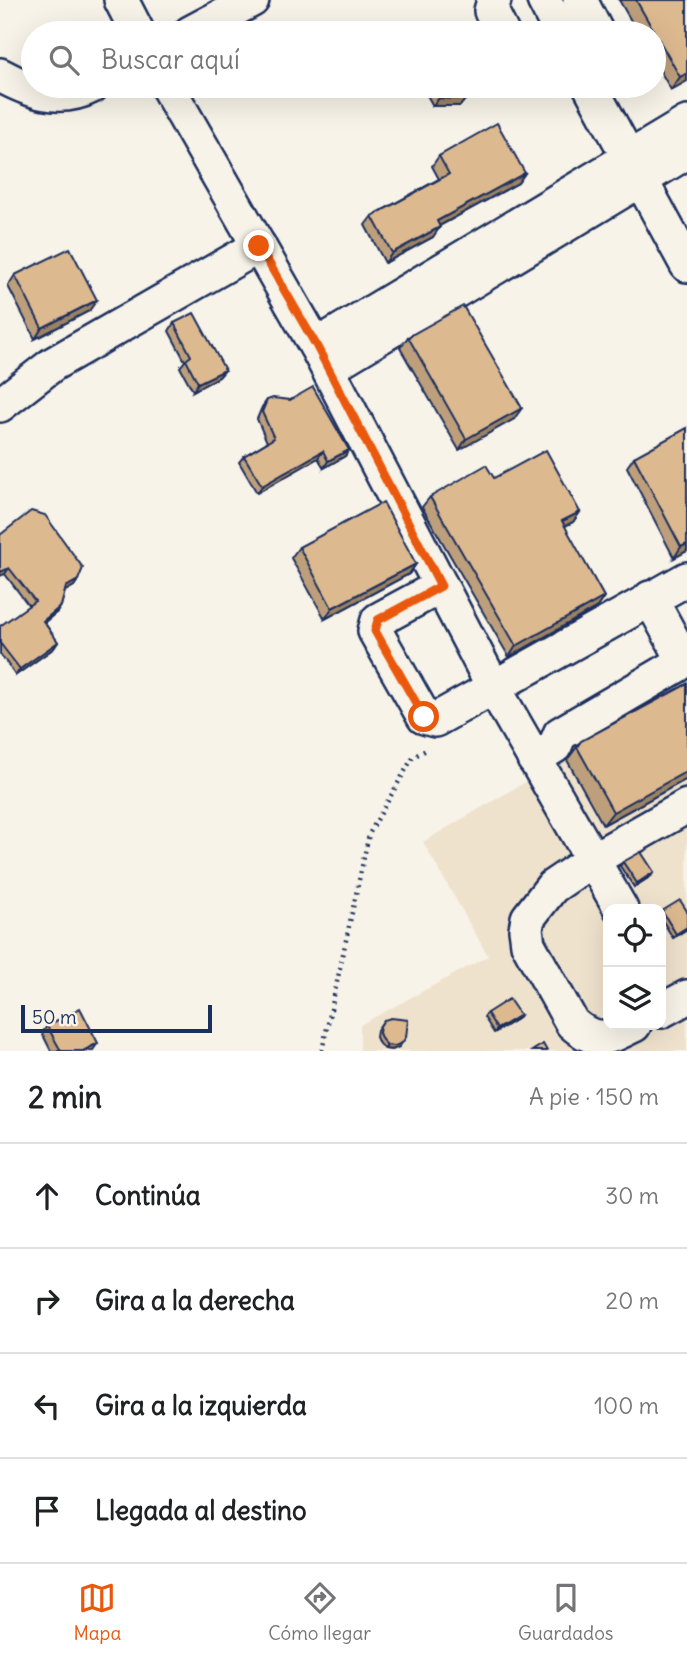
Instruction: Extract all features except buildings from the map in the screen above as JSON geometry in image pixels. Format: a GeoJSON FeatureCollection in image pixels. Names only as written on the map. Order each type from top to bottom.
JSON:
{"type":"FeatureCollection","features":[{"type":"Feature","properties":{"kind":"street"},"geometry":{"type":"LineString","coordinates":[[121,0],[132,21]]}},
{"type":"Feature","properties":{"kind":"street"},"geometry":{"type":"LineString","coordinates":[[213,21],[252,0]]}},
{"type":"Feature","properties":{"kind":"street"},"geometry":{"type":"LineString","coordinates":[[494,0],[491,11],[496,21]]}},
{"type":"Feature","properties":{"kind":"street"},"geometry":{"type":"LineString","coordinates":[[544,0],[555,21]]}},
{"type":"Feature","properties":{"kind":"street"},"geometry":{"type":"LineString","coordinates":[[580,0],[591,21]]}},
{"type":"Feature","properties":{"kind":"street"},"geometry":{"type":"LineString","coordinates":[[0,75],[21,86]]}},
{"type":"Feature","properties":{"kind":"street"},"geometry":{"type":"LineString","coordinates":[[174,98],[322,357],[494,688],[618,904]]}},
{"type":"Feature","properties":{"kind":"street"},"geometry":{"type":"LineString","coordinates":[[596,98],[687,265]]}},
{"type":"Feature","properties":{"kind":"street"},"geometry":{"type":"LineString","coordinates":[[322,357],[634,169],[687,122]]}},
{"type":"Feature","properties":{"kind":"street"},"geometry":{"type":"LineString","coordinates":[[634,169],[687,152]]}},
{"type":"Feature","properties":{"kind":"street"},"geometry":{"type":"LineString","coordinates":[[0,405],[53,364],[259,246]]}},
{"type":"Feature","properties":{"kind":"street"},"geometry":{"type":"LineString","coordinates":[[441,586],[378,620],[375,631],[424,717],[429,720],[435,720],[494,688],[687,579]]}},
{"type":"Feature","properties":{"kind":"street"},"geometry":{"type":"LineString","coordinates":[[529,750],[544,729],[560,734],[678,665],[681,655],[650,598]]}},
{"type":"Feature","properties":{"kind":"street"},"geometry":{"type":"LineString","coordinates":[[624,1030],[610,1037],[596,1038],[582,1032],[572,1023],[527,944],[528,918],[552,887],[687,806]]}},
{"type":"Feature","properties":{"kind":"path"},"geometry":{"type":"LineString","coordinates":[[322,1051],[369,834],[413,757],[435,745]]}},
{"type":"Feature","properties":{"kind":"shaded area"},"geometry":{"type":"Polygon","coordinates":[[[687,692],[687,1051],[360,1051],[360,1025],[488,956],[423,842],[566,758],[687,692]]]}},
{"type":"Feature","properties":{"kind":"route"},"geometry":{"type":"LineString","coordinates":[[259,246],[316,345],[441,586],[378,620],[375,631],[424,717]]}}]}
